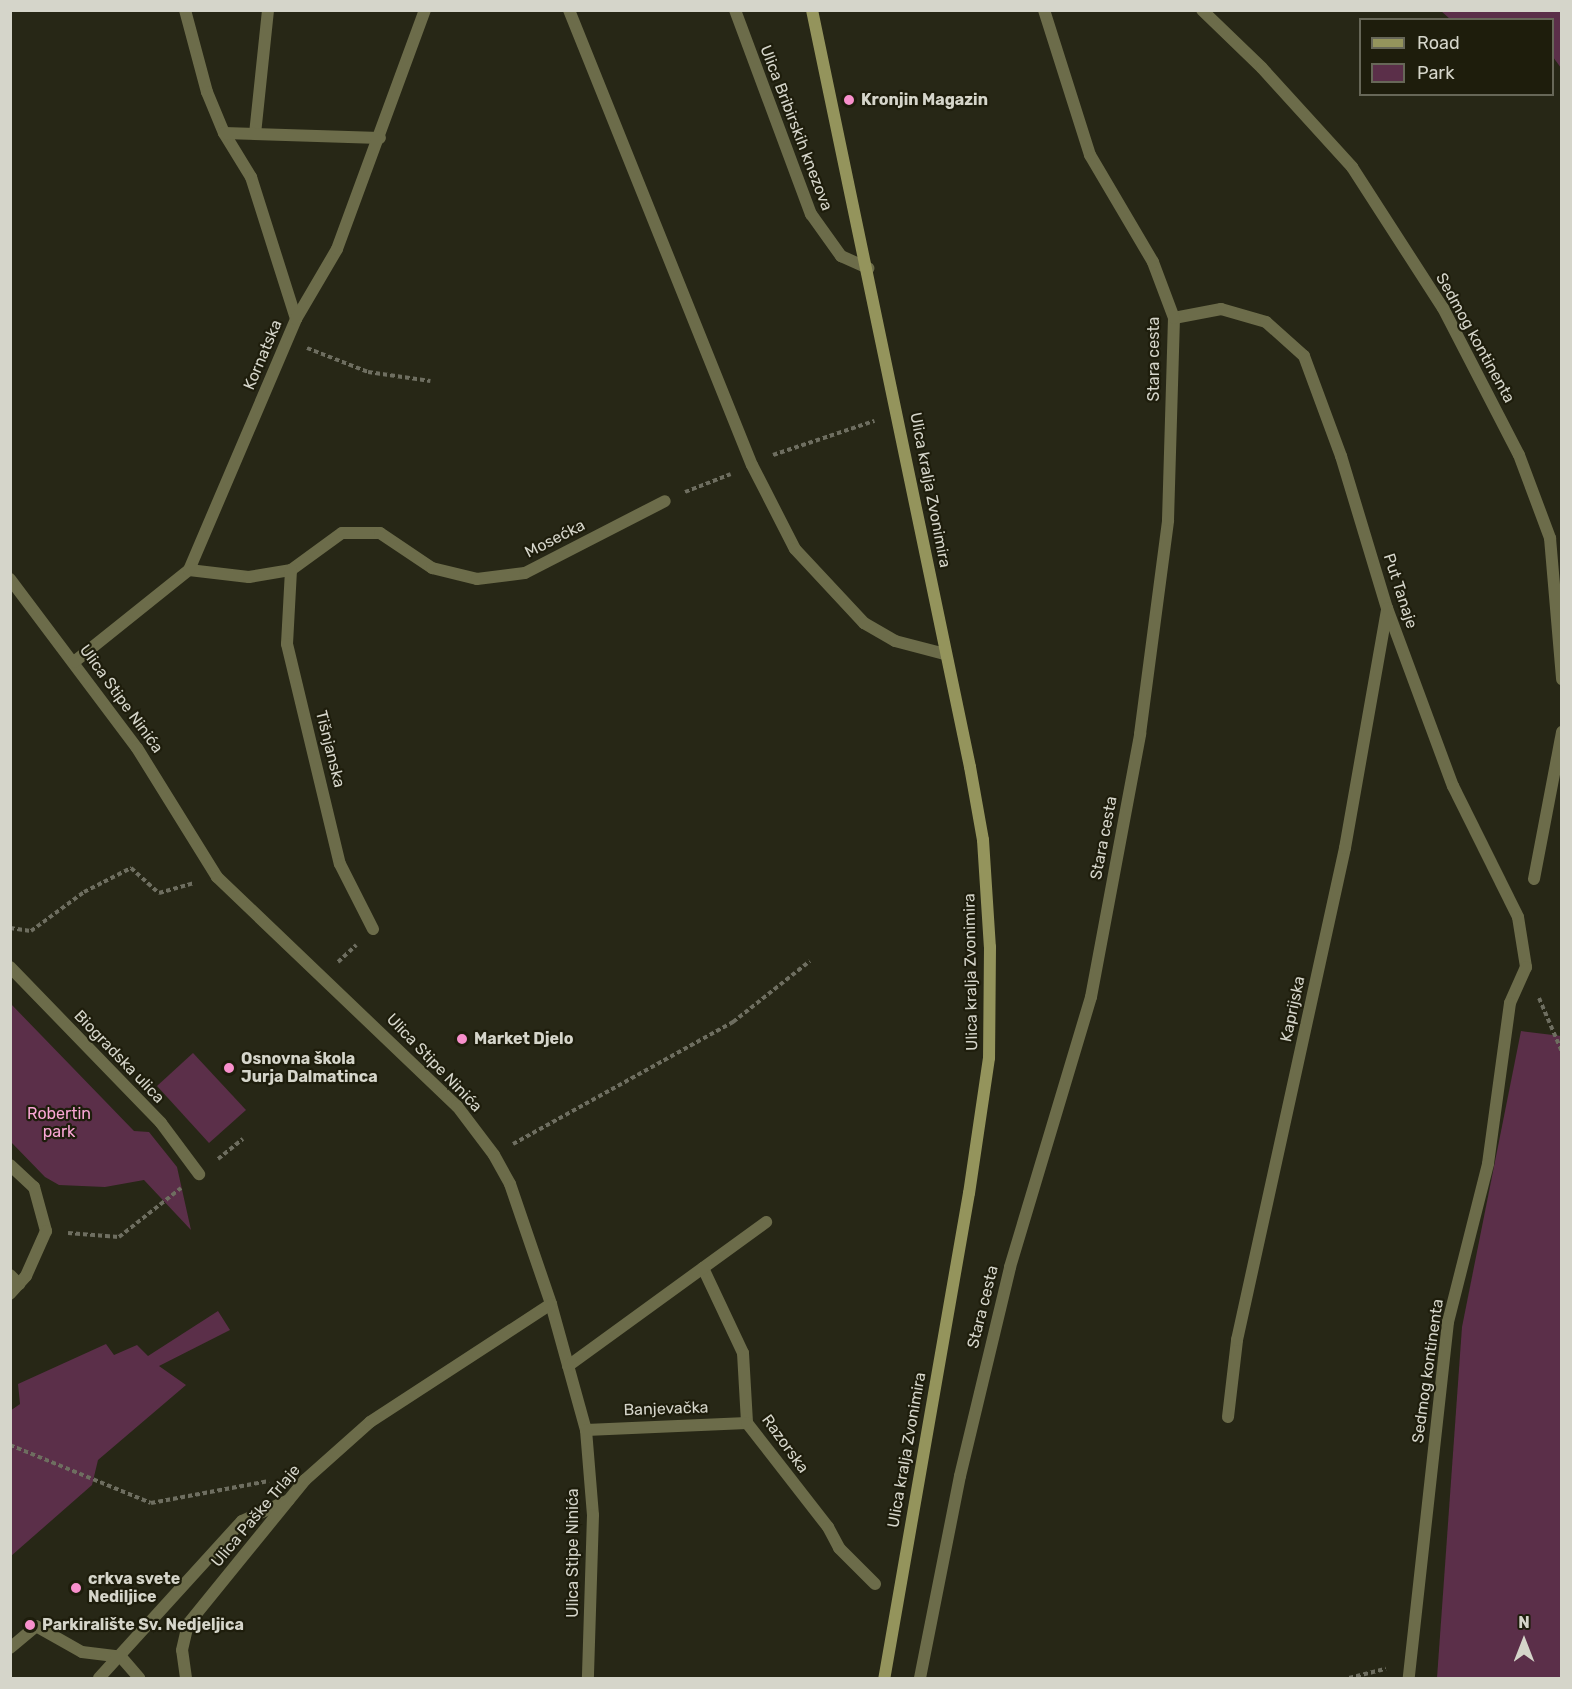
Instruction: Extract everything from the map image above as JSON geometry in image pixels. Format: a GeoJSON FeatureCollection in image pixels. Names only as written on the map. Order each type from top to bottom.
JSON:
{"type":"FeatureCollection","features":[{"type":"Feature","properties":{"kind":"main road","name":"Ulica kralja Zvonimira"},"geometry":{"type":"LineString","coordinates":[[812,10],[868,268],[983,840],[990,947],[989,1058],[884,1678]]}},
{"type":"Feature","properties":{"kind":"street","name":"Kornatska"},"geometry":{"type":"LineString","coordinates":[[74,662],[189,570],[296,319],[251,177],[224,133],[207,92],[185,10]]}},
{"type":"Feature","properties":{"kind":"street"},"geometry":{"type":"LineString","coordinates":[[255,134],[268,10]]}},
{"type":"Feature","properties":{"kind":"street"},"geometry":{"type":"LineString","coordinates":[[296,319],[337,249],[380,138],[424,10]]}},
{"type":"Feature","properties":{"kind":"street"},"geometry":{"type":"LineString","coordinates":[[569,10],[752,465],[795,549],[864,623],[895,641],[945,654]]}},
{"type":"Feature","properties":{"kind":"street","name":"Ulica Bribirskih knezova"},"geometry":{"type":"LineString","coordinates":[[735,10],[811,214],[841,256],[868,268]]}},
{"type":"Feature","properties":{"kind":"street","name":"Stara cesta"},"geometry":{"type":"LineString","coordinates":[[920,1678],[960,1476],[1010,1266],[1091,997],[1140,734],[1168,520],[1174,318],[1153,262],[1090,155],[1044,10]]}},
{"type":"Feature","properties":{"kind":"street","name":"Sedmog kontinenta"},"geometry":{"type":"LineString","coordinates":[[1202,10],[1262,68],[1352,167],[1443,308],[1519,455],[1550,538],[1562,679]]}},
{"type":"Feature","properties":{"kind":"street"},"geometry":{"type":"LineString","coordinates":[[224,133],[380,138]]}},
{"type":"Feature","properties":{"kind":"street","name":"Put Tanaje"},"geometry":{"type":"LineString","coordinates":[[1174,318],[1221,309],[1266,322],[1304,356],[1341,456],[1387,608],[1453,786],[1518,917],[1526,967]]}},
{"type":"Feature","properties":{"kind":"street","name":"Mosećka"},"geometry":{"type":"LineString","coordinates":[[189,570],[249,578],[291,570],[342,533],[380,533],[432,568],[477,579],[525,573],[665,501]]}},
{"type":"Feature","properties":{"kind":"street","name":"Tišnjanska"},"geometry":{"type":"LineString","coordinates":[[291,570],[287,645],[340,864],[373,928]]}},
{"type":"Feature","properties":{"kind":"street","name":"Ulica Stipe Ninića"},"geometry":{"type":"LineString","coordinates":[[10,579],[74,662],[143,758],[217,877],[320,980],[400,1048],[457,1106],[494,1155],[510,1184],[551,1304],[586,1430],[593,1515],[588,1678]]}},
{"type":"Feature","properties":{"kind":"street","name":"Kaprijska"},"geometry":{"type":"LineString","coordinates":[[1228,1417],[1237,1340],[1345,848],[1387,608]]}},
{"type":"Feature","properties":{"kind":"street"},"geometry":{"type":"LineString","coordinates":[[1534,879],[1562,732]]}},
{"type":"Feature","properties":{"kind":"street","name":"Biogradska ulica"},"geometry":{"type":"LineString","coordinates":[[10,967],[161,1123],[199,1174]]}},
{"type":"Feature","properties":{"kind":"street","name":"Sedmog kontinenta"},"geometry":{"type":"LineString","coordinates":[[1408,1673],[1448,1322],[1488,1164],[1510,1003],[1526,967]]}},
{"type":"Feature","properties":{"kind":"street"},"geometry":{"type":"LineString","coordinates":[[10,1165],[34,1187],[46,1231],[13,1284]]}},
{"type":"Feature","properties":{"kind":"street"},"geometry":{"type":"LineString","coordinates":[[568,1366],[766,1222]]}},
{"type":"Feature","properties":{"kind":"street","name":"Razorska"},"geometry":{"type":"LineString","coordinates":[[703,1268],[743,1353],[747,1423],[828,1527],[839,1548],[875,1584]]}},
{"type":"Feature","properties":{"kind":"street","name":"Ulica Paške Trlaje"},"geometry":{"type":"LineString","coordinates":[[186,1678],[182,1650],[188,1624],[305,1480],[370,1422],[551,1304]]}},
{"type":"Feature","properties":{"kind":"street","name":"Banjevačka"},"geometry":{"type":"LineString","coordinates":[[586,1430],[747,1423]]}},
{"type":"Feature","properties":{"kind":"street"},"geometry":{"type":"LineString","coordinates":[[99,1678],[121,1657],[242,1521],[291,1500]]}},
{"type":"Feature","properties":{"kind":"street"},"geometry":{"type":"LineString","coordinates":[[10,1648],[36,1626],[82,1652],[121,1657],[139,1678]]}},
{"type":"Feature","properties":{"kind":"path"},"geometry":{"type":"LineString","coordinates":[[287,339],[368,372],[430,381]]}},
{"type":"Feature","properties":{"kind":"path"},"geometry":{"type":"LineString","coordinates":[[665,501],[848,427],[898,416]]}},
{"type":"Feature","properties":{"kind":"path"},"geometry":{"type":"LineString","coordinates":[[10,928],[31,931],[84,892],[131,868],[159,893],[217,877]]}},
{"type":"Feature","properties":{"kind":"path"},"geometry":{"type":"LineString","coordinates":[[320,980],[373,928]]}},
{"type":"Feature","properties":{"kind":"path"},"geometry":{"type":"LineString","coordinates":[[494,1155],[732,1022],[810,962]]}},
{"type":"Feature","properties":{"kind":"path"},"geometry":{"type":"LineString","coordinates":[[1526,967],[1562,1052]]}},
{"type":"Feature","properties":{"kind":"path"},"geometry":{"type":"LineString","coordinates":[[46,1231],[119,1237]]}},
{"type":"Feature","properties":{"kind":"path"},"geometry":{"type":"LineString","coordinates":[[10,1445],[151,1503],[255,1481],[305,1480]]}},
{"type":"Feature","properties":{"kind":"path"},"geometry":{"type":"LineString","coordinates":[[1349,1678],[1408,1673]]}},
{"type":"Feature","properties":{"kind":"green space"},"geometry":{"type":"Polygon","coordinates":[[[1441,11],[1561,11],[1561,68],[1554,58],[1554,18],[1449,18],[1441,11]]]}},
{"type":"Feature","properties":{"kind":"green space","name":"Robertin park"},"geometry":{"type":"Polygon","coordinates":[[[11,1004],[134,1131],[149,1132],[177,1167],[191,1230],[144,1180],[105,1187],[59,1185],[45,1177],[11,1142],[11,1004]]]}},
{"type":"Feature","properties":{"kind":"green space"},"geometry":{"type":"Polygon","coordinates":[[[1521,1031],[1561,1036],[1561,1678],[1437,1678],[1462,1327],[1521,1031]]]}},
{"type":"Feature","properties":{"kind":"green space"},"geometry":{"type":"Polygon","coordinates":[[[193,1053],[246,1110],[209,1143],[157,1086],[193,1053]]]}},
{"type":"Feature","properties":{"kind":"green space"},"geometry":{"type":"Polygon","coordinates":[[[218,1311],[230,1330],[159,1366],[186,1385],[98,1460],[92,1485],[11,1556],[10,1411],[20,1404],[18,1384],[106,1344],[114,1355],[137,1345],[148,1356],[218,1311]]]}},
{"type":"Feature","properties":{"kind":"place","name":"Kronjin Magazin"},"geometry":{"type":"Point","coordinates":[849,100]}},
{"type":"Feature","properties":{"kind":"place","name":"Market Djelo"},"geometry":{"type":"Point","coordinates":[462,1039]}},
{"type":"Feature","properties":{"kind":"place","name":"Osnovna škola Jurja Dalmatinca"},"geometry":{"type":"Point","coordinates":[229,1068]}},
{"type":"Feature","properties":{"kind":"place","name":"crkva svete Nediljice"},"geometry":{"type":"Point","coordinates":[76,1588]}},
{"type":"Feature","properties":{"kind":"place","name":"Parkiralište Sv. Nedjeljica"},"geometry":{"type":"Point","coordinates":[30,1625]}}]}
